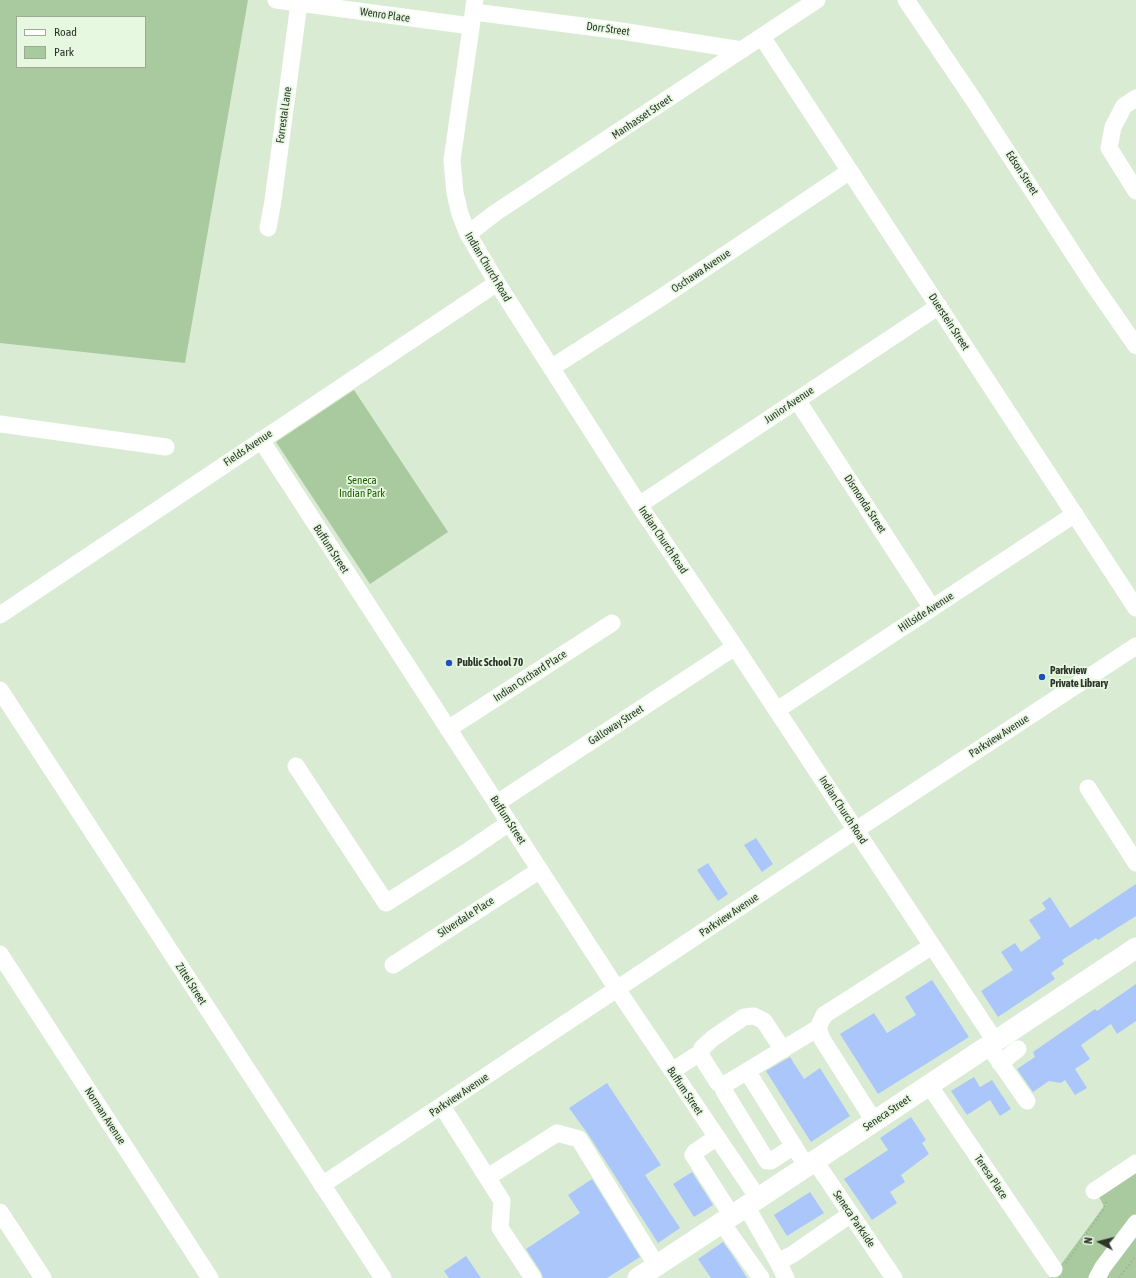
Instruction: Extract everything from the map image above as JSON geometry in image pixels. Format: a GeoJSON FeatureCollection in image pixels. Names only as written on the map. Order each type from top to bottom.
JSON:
{"type":"FeatureCollection","features":[{"type":"Feature","properties":{"kind":"main road","name":"Seneca Street"},"geometry":{"type":"LineString","coordinates":[[638,1278],[1136,948]]}},
{"type":"Feature","properties":{"kind":"street","name":"Wenro Place"},"geometry":{"type":"LineString","coordinates":[[276,0],[299,3],[473,13]]}},
{"type":"Feature","properties":{"kind":"street","name":"Manhasset Street"},"geometry":{"type":"LineString","coordinates":[[468,234],[495,213],[817,0]]}},
{"type":"Feature","properties":{"kind":"street","name":"Edson Street"},"geometry":{"type":"LineString","coordinates":[[906,0],[1136,346]]}},
{"type":"Feature","properties":{"kind":"street","name":"Forrestal Lane"},"geometry":{"type":"LineString","coordinates":[[268,228],[273,201],[299,3]]}},
{"type":"Feature","properties":{"kind":"street","name":"Dorr Street"},"geometry":{"type":"LineString","coordinates":[[473,13],[591,27],[742,50]]}},
{"type":"Feature","properties":{"kind":"street","name":"Indian Church Road"},"geometry":{"type":"LineString","coordinates":[[473,13],[452,160],[454,193],[468,234],[497,283],[639,505],[777,710],[932,946],[991,1043],[1000,1063],[1027,1101]]}},
{"type":"Feature","properties":{"kind":"street","name":"Duerstein Street"},"geometry":{"type":"LineString","coordinates":[[762,36],[1136,608]]}},
{"type":"Feature","properties":{"kind":"street"},"geometry":{"type":"LineString","coordinates":[[1136,98],[1124,106],[1113,127],[1109,148],[1136,190]]}},
{"type":"Feature","properties":{"kind":"street","name":"Oschawa Avenue"},"geometry":{"type":"LineString","coordinates":[[551,368],[662,297],[850,171]]}},
{"type":"Feature","properties":{"kind":"street","name":"Fields Avenue"},"geometry":{"type":"LineString","coordinates":[[0,615],[497,283]]}},
{"type":"Feature","properties":{"kind":"street","name":"Junior Avenue"},"geometry":{"type":"LineString","coordinates":[[639,505],[939,306]]}},
{"type":"Feature","properties":{"kind":"street","name":"Dismonda Street"},"geometry":{"type":"LineString","coordinates":[[797,400],[932,608]]}},
{"type":"Feature","properties":{"kind":"street"},"geometry":{"type":"LineString","coordinates":[[0,424],[166,447]]}},
{"type":"Feature","properties":{"kind":"street","name":"Buffum Street"},"geometry":{"type":"LineString","coordinates":[[260,440],[617,989],[717,1137],[739,1211]]}},
{"type":"Feature","properties":{"kind":"street","name":"Hillside Avenue"},"geometry":{"type":"LineString","coordinates":[[777,710],[1075,514]]}},
{"type":"Feature","properties":{"kind":"street","name":"Indian Orchard Place"},"geometry":{"type":"LineString","coordinates":[[448,729],[612,623]]}},
{"type":"Feature","properties":{"kind":"street","name":"Parkview Avenue"},"geometry":{"type":"LineString","coordinates":[[322,1185],[1136,646]]}},
{"type":"Feature","properties":{"kind":"street","name":"Galloway Street"},"geometry":{"type":"LineString","coordinates":[[497,803],[735,647]]}},
{"type":"Feature","properties":{"kind":"street","name":"Zittel Street"},"geometry":{"type":"LineString","coordinates":[[0,690],[383,1278]]}},
{"type":"Feature","properties":{"kind":"street"},"geometry":{"type":"LineString","coordinates":[[296,766],[386,903],[509,823]]}},
{"type":"Feature","properties":{"kind":"street"},"geometry":{"type":"LineString","coordinates":[[1088,788],[1136,863]]}},
{"type":"Feature","properties":{"kind":"street","name":"Silverdale Place"},"geometry":{"type":"LineString","coordinates":[[392,965],[540,870]]}},
{"type":"Feature","properties":{"kind":"street"},"geometry":{"type":"LineString","coordinates":[[783,1050],[764,1021],[754,1016],[744,1017],[712,1038],[702,1048],[701,1056],[718,1083],[723,1084],[783,1050],[818,1028],[824,1015],[932,946]]}},
{"type":"Feature","properties":{"kind":"street","name":"Norman Avenue"},"geometry":{"type":"LineString","coordinates":[[0,954],[210,1278]]}},
{"type":"Feature","properties":{"kind":"street"},"geometry":{"type":"LineString","coordinates":[[818,1028],[822,1039],[874,1121]]}},
{"type":"Feature","properties":{"kind":"street"},"geometry":{"type":"LineString","coordinates":[[1000,1063],[1018,1049]]}},
{"type":"Feature","properties":{"kind":"street"},"geometry":{"type":"LineString","coordinates":[[672,1071],[695,1056],[701,1056]]}},
{"type":"Feature","properties":{"kind":"street","name":"Seneca Parkside"},"geometry":{"type":"LineString","coordinates":[[747,1071],[794,1146],[811,1164],[851,1214],[894,1278]]}},
{"type":"Feature","properties":{"kind":"street"},"geometry":{"type":"LineString","coordinates":[[723,1084],[724,1090],[767,1160],[771,1161],[794,1146]]}},
{"type":"Feature","properties":{"kind":"street","name":"Teresa Place"},"geometry":{"type":"LineString","coordinates":[[929,1085],[1058,1268]]}},
{"type":"Feature","properties":{"kind":"street"},"geometry":{"type":"LineString","coordinates":[[442,1106],[502,1201],[500,1228],[532,1278]]}},
{"type":"Feature","properties":{"kind":"street"},"geometry":{"type":"LineString","coordinates":[[488,1177],[557,1134],[579,1139],[657,1266]]}},
{"type":"Feature","properties":{"kind":"street"},"geometry":{"type":"LineString","coordinates":[[717,1137],[693,1155],[778,1262],[786,1278]]}},
{"type":"Feature","properties":{"kind":"street"},"geometry":{"type":"LineString","coordinates":[[1094,1191],[1136,1163]]}},
{"type":"Feature","properties":{"kind":"street"},"geometry":{"type":"LineString","coordinates":[[739,1211],[761,1278]]}},
{"type":"Feature","properties":{"kind":"street"},"geometry":{"type":"LineString","coordinates":[[0,1212],[43,1278]]}},
{"type":"Feature","properties":{"kind":"street"},"geometry":{"type":"LineString","coordinates":[[778,1262],[793,1254],[851,1214]]}},
{"type":"Feature","properties":{"kind":"street"},"geometry":{"type":"LineString","coordinates":[[1097,1278],[1103,1267],[1136,1223]]}},
{"type":"Feature","properties":{"kind":"path"},"geometry":{"type":"LineString","coordinates":[[1058,1268],[1103,1210],[1110,1195],[1113,1179]]}},
{"type":"Feature","properties":{"kind":"path"},"geometry":{"type":"LineString","coordinates":[[1119,1278],[1136,1256]]}},
{"type":"Feature","properties":{"kind":"green space"},"geometry":{"type":"Polygon","coordinates":[[[0,0],[248,0],[185,363],[0,343],[0,0]]]}},
{"type":"Feature","properties":{"kind":"green space","name":"Seneca Indian Park"},"geometry":{"type":"Polygon","coordinates":[[[354,390],[448,532],[370,584],[276,442],[354,390]]]}},
{"type":"Feature","properties":{"kind":"green space"},"geometry":{"type":"Polygon","coordinates":[[[1136,1172],[1136,1278],[1051,1278],[1104,1206],[1099,1197],[1136,1172]]]}},
{"type":"Feature","properties":{"kind":"building"},"geometry":{"type":"Polygon","coordinates":[[[756,838],[773,864],[762,872],[744,845],[756,838]]]}},
{"type":"Feature","properties":{"kind":"building"},"geometry":{"type":"Polygon","coordinates":[[[708,863],[728,894],[718,901],[697,870],[708,863]]]}},
{"type":"Feature","properties":{"kind":"building"},"geometry":{"type":"Polygon","coordinates":[[[1136,884],[1136,916],[1098,940],[1096,938],[1062,960],[1064,964],[1051,973],[1055,979],[998,1017],[981,991],[1013,970],[1001,952],[1015,943],[1021,952],[1041,938],[1029,920],[1046,909],[1042,903],[1050,897],[1070,928],[1136,884]]]}},
{"type":"Feature","properties":{"kind":"building"},"geometry":{"type":"Polygon","coordinates":[[[932,980],[969,1037],[878,1094],[840,1034],[874,1013],[887,1033],[916,1015],[905,997],[932,980]]]}},
{"type":"Feature","properties":{"kind":"building"},"geometry":{"type":"Polygon","coordinates":[[[1136,984],[1136,1021],[1117,1034],[1111,1024],[1081,1045],[1090,1059],[1075,1069],[1087,1088],[1075,1095],[1065,1080],[1061,1083],[1049,1081],[1033,1092],[1017,1069],[1035,1057],[1033,1052],[1095,1009],[1097,1011],[1136,984]]]}},
{"type":"Feature","properties":{"kind":"building"},"geometry":{"type":"Polygon","coordinates":[[[790,1057],[804,1079],[820,1068],[850,1116],[811,1142],[766,1071],[790,1057]]]}},
{"type":"Feature","properties":{"kind":"building"},"geometry":{"type":"Polygon","coordinates":[[[974,1077],[980,1087],[992,1080],[1011,1109],[1000,1116],[990,1100],[967,1115],[951,1091],[974,1077]]]}},
{"type":"Feature","properties":{"kind":"building"},"geometry":{"type":"Polygon","coordinates":[[[607,1083],[661,1165],[645,1175],[680,1228],[658,1243],[588,1134],[569,1108],[607,1083]]]}},
{"type":"Feature","properties":{"kind":"building"},"geometry":{"type":"Polygon","coordinates":[[[911,1117],[926,1140],[922,1143],[929,1154],[901,1175],[905,1182],[890,1192],[897,1203],[872,1220],[844,1179],[888,1150],[880,1138],[911,1117]]]}},
{"type":"Feature","properties":{"kind":"building"},"geometry":{"type":"Polygon","coordinates":[[[692,1172],[713,1205],[694,1217],[673,1184],[692,1172]]]}},
{"type":"Feature","properties":{"kind":"building"},"geometry":{"type":"Polygon","coordinates":[[[592,1179],[640,1257],[607,1278],[543,1278],[541,1272],[526,1249],[580,1213],[568,1195],[592,1179]]]}},
{"type":"Feature","properties":{"kind":"building"},"geometry":{"type":"Polygon","coordinates":[[[810,1192],[824,1213],[787,1236],[774,1215],[810,1192]]]}},
{"type":"Feature","properties":{"kind":"building"},"geometry":{"type":"Polygon","coordinates":[[[723,1242],[747,1278],[711,1278],[698,1259],[723,1242]]]}},
{"type":"Feature","properties":{"kind":"building"},"geometry":{"type":"Polygon","coordinates":[[[466,1256],[481,1278],[449,1278],[444,1271],[466,1256]]]}},
{"type":"Feature","properties":{"kind":"place","name":"Public School 70"},"geometry":{"type":"Point","coordinates":[449,663]}},
{"type":"Feature","properties":{"kind":"place","name":"Parkview Private Library"},"geometry":{"type":"Point","coordinates":[1042,677]}}]}
